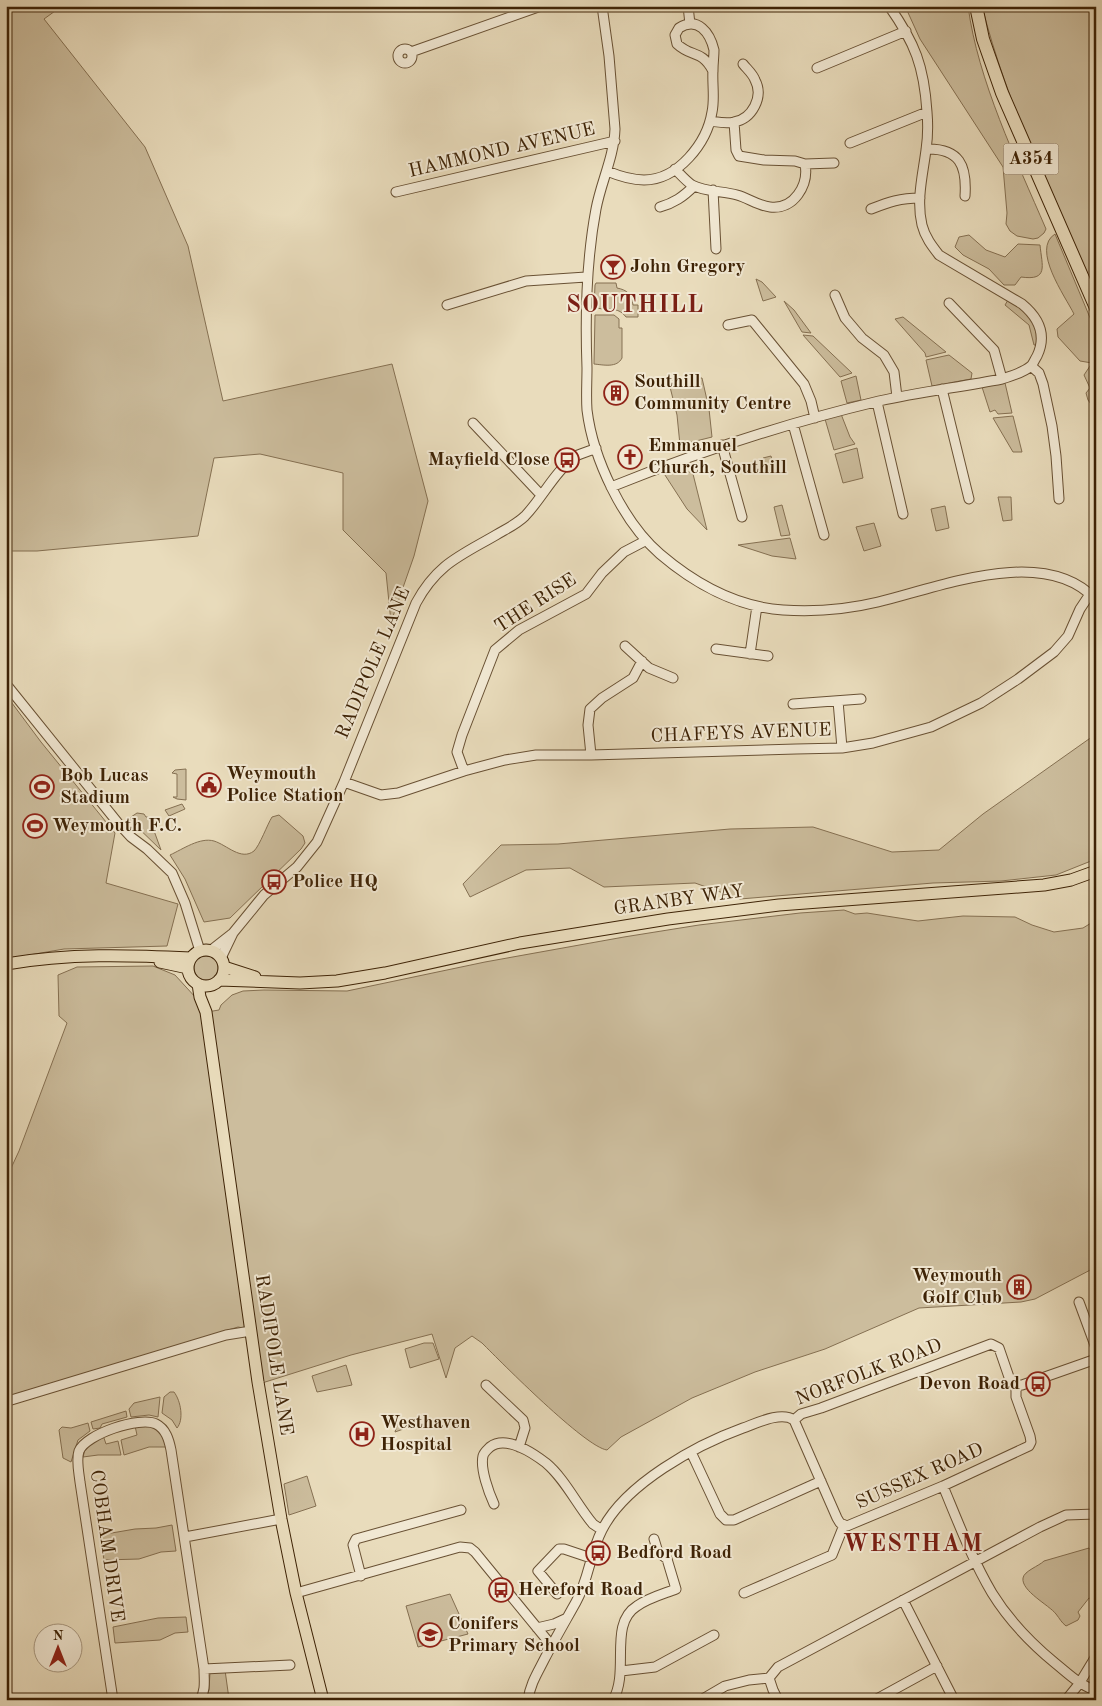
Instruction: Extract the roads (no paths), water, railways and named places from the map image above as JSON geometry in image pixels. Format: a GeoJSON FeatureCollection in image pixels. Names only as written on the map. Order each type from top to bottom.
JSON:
{"type":"FeatureCollection","features":[{"type":"Feature","properties":{"kind":"highway","name":"A354"},"geometry":{"type":"LineString","coordinates":[[976,6],[984,39],[1002,93],[1096,308]]}},
{"type":"Feature","properties":{"kind":"main road","name":"GRANBY WAY"},"geometry":{"type":"LineString","coordinates":[[216,982],[269,981],[300,983],[337,981],[385,973],[520,943],[668,919],[780,905],[1044,885],[1071,880],[1096,871]]}},
{"type":"Feature","properties":{"kind":"main road"},"geometry":{"type":"LineString","coordinates":[[6,964],[43,957],[69,955],[198,957],[222,962],[223,973],[216,982],[204,986],[191,978],[198,957]]}},
{"type":"Feature","properties":{"kind":"main road","name":"GRANBY WAY"},"geometry":{"type":"LineString","coordinates":[[222,962],[269,981]]}},
{"type":"Feature","properties":{"kind":"main road","name":"RADIPOLE LANE"},"geometry":{"type":"LineString","coordinates":[[206,1012],[216,982]]}},
{"type":"Feature","properties":{"kind":"main road","name":"RADIPOLE LANE"},"geometry":{"type":"LineString","coordinates":[[198,984],[200,997],[206,1012],[251,1331],[281,1519],[296,1594],[323,1700]]}},
{"type":"Feature","properties":{"kind":"street"},"geometry":{"type":"LineString","coordinates":[[411,52],[541,6]]}},
{"type":"Feature","properties":{"kind":"street"},"geometry":{"type":"LineString","coordinates":[[602,6],[613,94],[615,141],[596,207],[586,277],[585,340],[588,410],[596,448],[612,486],[630,520],[645,541],[680,571],[701,584],[734,599],[757,606],[781,610],[806,611],[840,608],[877,602],[966,578],[1020,573],[1056,576],[1078,584],[1093,597]]}},
{"type":"Feature","properties":{"kind":"street"},"geometry":{"type":"LineString","coordinates":[[688,6],[690,24]]}},
{"type":"Feature","properties":{"kind":"street"},"geometry":{"type":"LineString","coordinates":[[612,486],[722,445],[793,424],[898,397],[1002,380],[1031,366],[1041,345],[1042,334],[1039,322],[1032,312],[1022,304],[939,255],[930,243],[922,225],[920,198],[926,150],[927,112],[924,82],[919,59],[906,32],[888,6]]}},
{"type":"Feature","properties":{"kind":"street"},"geometry":{"type":"LineString","coordinates":[[607,171],[628,178],[646,180],[662,176],[689,158],[704,136],[710,121],[714,92],[714,50],[711,39],[699,26],[690,24],[679,28],[676,42],[683,49],[703,57],[708,61],[713,71]]}},
{"type":"Feature","properties":{"kind":"street"},"geometry":{"type":"LineString","coordinates":[[817,68],[906,32]]}},
{"type":"Feature","properties":{"kind":"street"},"geometry":{"type":"LineString","coordinates":[[710,121],[734,122],[743,119],[751,112],[758,96],[756,81],[743,64]]}},
{"type":"Feature","properties":{"kind":"street"},"geometry":{"type":"LineString","coordinates":[[850,143],[927,112]]}},
{"type":"Feature","properties":{"kind":"street"},"geometry":{"type":"LineString","coordinates":[[734,122],[736,150],[739,156],[764,160],[795,161],[806,164],[834,163]]}},
{"type":"Feature","properties":{"kind":"street","name":"HAMMOND AVENUE"},"geometry":{"type":"LineString","coordinates":[[396,192],[615,141]]}},
{"type":"Feature","properties":{"kind":"street"},"geometry":{"type":"LineString","coordinates":[[926,150],[937,149],[948,152],[960,161],[964,170],[965,196]]}},
{"type":"Feature","properties":{"kind":"street"},"geometry":{"type":"LineString","coordinates":[[675,169],[694,186],[744,197],[768,207],[778,207],[788,204],[800,193],[807,172],[806,164]]}},
{"type":"Feature","properties":{"kind":"street"},"geometry":{"type":"LineString","coordinates":[[660,207],[680,199],[694,186]]}},
{"type":"Feature","properties":{"kind":"street"},"geometry":{"type":"LineString","coordinates":[[713,190],[716,249]]}},
{"type":"Feature","properties":{"kind":"street"},"geometry":{"type":"LineString","coordinates":[[871,209],[880,204],[903,198],[920,198]]}},
{"type":"Feature","properties":{"kind":"street"},"geometry":{"type":"LineString","coordinates":[[447,305],[526,281],[586,277]]}},
{"type":"Feature","properties":{"kind":"street"},"geometry":{"type":"LineString","coordinates":[[835,295],[845,318],[862,338],[884,355],[894,372],[898,397]]}},
{"type":"Feature","properties":{"kind":"street"},"geometry":{"type":"LineString","coordinates":[[949,303],[994,350],[1002,380]]}},
{"type":"Feature","properties":{"kind":"street"},"geometry":{"type":"LineString","coordinates":[[728,325],[752,320],[804,384],[815,418]]}},
{"type":"Feature","properties":{"kind":"street"},"geometry":{"type":"LineString","coordinates":[[1031,366],[1039,373],[1050,419],[1056,456],[1059,499]]}},
{"type":"Feature","properties":{"kind":"street"},"geometry":{"type":"LineString","coordinates":[[942,389],[969,499]]}},
{"type":"Feature","properties":{"kind":"street"},"geometry":{"type":"LineString","coordinates":[[877,402],[902,514]]}},
{"type":"Feature","properties":{"kind":"street"},"geometry":{"type":"LineString","coordinates":[[473,423],[542,495]]}},
{"type":"Feature","properties":{"kind":"street"},"geometry":{"type":"LineString","coordinates":[[793,424],[824,535]]}},
{"type":"Feature","properties":{"kind":"street"},"geometry":{"type":"LineString","coordinates":[[722,445],[742,517]]}},
{"type":"Feature","properties":{"kind":"street","name":"RADIPOLE LANE"},"geometry":{"type":"LineString","coordinates":[[198,957],[233,933],[264,895],[297,867],[316,843],[344,782],[416,603],[425,587],[452,560],[524,516],[562,468],[579,455],[596,448]]}},
{"type":"Feature","properties":{"kind":"street","name":"THE RISE"},"geometry":{"type":"LineString","coordinates":[[464,771],[457,752],[495,650],[519,630],[586,594],[602,573],[624,552],[645,541]]}},
{"type":"Feature","properties":{"kind":"street","name":"CHAFEYS AVENUE"},"geometry":{"type":"LineString","coordinates":[[344,782],[381,796],[398,793],[464,771],[505,760],[536,755],[842,748],[873,743],[931,727],[982,703],[1054,652],[1068,636],[1080,609],[1093,597]]}},
{"type":"Feature","properties":{"kind":"street"},"geometry":{"type":"LineString","coordinates":[[750,654],[757,606]]}},
{"type":"Feature","properties":{"kind":"street"},"geometry":{"type":"LineString","coordinates":[[625,646],[650,668],[673,678]]}},
{"type":"Feature","properties":{"kind":"street"},"geometry":{"type":"LineString","coordinates":[[716,649],[768,656]]}},
{"type":"Feature","properties":{"kind":"street"},"geometry":{"type":"LineString","coordinates":[[591,755],[588,725],[590,709],[602,698],[633,678],[642,662]]}},
{"type":"Feature","properties":{"kind":"street"},"geometry":{"type":"LineString","coordinates":[[6,684],[118,823],[172,873],[185,903],[198,957]]}},
{"type":"Feature","properties":{"kind":"street"},"geometry":{"type":"LineString","coordinates":[[793,704],[861,699]]}},
{"type":"Feature","properties":{"kind":"street"},"geometry":{"type":"LineString","coordinates":[[838,701],[842,748]]}},
{"type":"Feature","properties":{"kind":"street","name":"RADIPOLE LANE"},"geometry":{"type":"LineString","coordinates":[[222,962],[233,933]]}},
{"type":"Feature","properties":{"kind":"street"},"geometry":{"type":"LineString","coordinates":[[1079,1302],[1096,1348]]}},
{"type":"Feature","properties":{"kind":"street"},"geometry":{"type":"LineString","coordinates":[[8,1401],[226,1335],[251,1331]]}},
{"type":"Feature","properties":{"kind":"street","name":"NORFOLK ROAD"},"geometry":{"type":"LineString","coordinates":[[528,1700],[532,1682],[583,1589],[591,1558],[602,1530],[614,1511],[630,1494],[670,1464],[716,1439],[754,1424],[784,1416],[794,1420],[802,1414],[991,1344],[999,1348],[1010,1380],[1016,1385]]}},
{"type":"Feature","properties":{"kind":"street"},"geometry":{"type":"LineString","coordinates":[[1016,1385],[1022,1385],[1096,1359]]}},
{"type":"Feature","properties":{"kind":"street"},"geometry":{"type":"LineString","coordinates":[[486,1385],[524,1420],[525,1428],[519,1447]]}},
{"type":"Feature","properties":{"kind":"street","name":"SUSSEX ROAD"},"geometry":{"type":"LineString","coordinates":[[794,1420],[837,1518],[844,1525],[850,1525],[943,1486],[1029,1446],[1030,1436],[1016,1397],[1016,1385]]}},
{"type":"Feature","properties":{"kind":"street","name":"COBHAM DRIVE"},"geometry":{"type":"LineString","coordinates":[[113,1700],[80,1482],[78,1456],[84,1443],[100,1433],[140,1422],[156,1424],[164,1429],[169,1439],[204,1669],[204,1694],[200,1700]]}},
{"type":"Feature","properties":{"kind":"street"},"geometry":{"type":"LineString","coordinates":[[494,1504],[488,1492],[483,1456],[495,1444],[506,1443],[519,1447],[537,1457],[554,1471],[593,1524],[602,1530]]}},
{"type":"Feature","properties":{"kind":"street"},"geometry":{"type":"LineString","coordinates":[[691,1452],[720,1514],[726,1520],[734,1520],[821,1481]]}},
{"type":"Feature","properties":{"kind":"street"},"geometry":{"type":"LineString","coordinates":[[943,1486],[975,1561],[992,1593],[1006,1612],[1039,1650],[1079,1684],[1096,1691]]}},
{"type":"Feature","properties":{"kind":"street"},"geometry":{"type":"LineString","coordinates":[[361,1576],[352,1545],[356,1539],[461,1510]]}},
{"type":"Feature","properties":{"kind":"street"},"geometry":{"type":"LineString","coordinates":[[701,1700],[725,1686],[749,1680],[769,1678],[778,1666],[1040,1527],[1066,1516],[1096,1514]]}},
{"type":"Feature","properties":{"kind":"street"},"geometry":{"type":"LineString","coordinates":[[185,1536],[281,1519]]}},
{"type":"Feature","properties":{"kind":"street"},"geometry":{"type":"LineString","coordinates":[[744,1594],[832,1555],[844,1525]]}},
{"type":"Feature","properties":{"kind":"street"},"geometry":{"type":"LineString","coordinates":[[612,1700],[618,1691],[621,1670],[622,1626],[629,1612],[642,1603],[676,1589],[667,1559],[658,1552],[654,1539]]}},
{"type":"Feature","properties":{"kind":"street"},"geometry":{"type":"LineString","coordinates":[[296,1594],[460,1547],[470,1548],[476,1552],[552,1646]]}},
{"type":"Feature","properties":{"kind":"street"},"geometry":{"type":"LineString","coordinates":[[557,1594],[538,1571],[558,1549],[564,1549],[591,1558]]}},
{"type":"Feature","properties":{"kind":"street"},"geometry":{"type":"LineString","coordinates":[[903,1600],[954,1700]]}},
{"type":"Feature","properties":{"kind":"street"},"geometry":{"type":"LineString","coordinates":[[536,1628],[554,1624],[567,1618]]}},
{"type":"Feature","properties":{"kind":"street"},"geometry":{"type":"LineString","coordinates":[[621,1670],[655,1667],[714,1635]]}},
{"type":"Feature","properties":{"kind":"street"},"geometry":{"type":"LineString","coordinates":[[1066,1700],[1079,1684],[1096,1656]]}},
{"type":"Feature","properties":{"kind":"street"},"geometry":{"type":"LineString","coordinates":[[204,1669],[290,1665]]}},
{"type":"Feature","properties":{"kind":"street"},"geometry":{"type":"LineString","coordinates":[[875,1700],[936,1666]]}},
{"type":"Feature","properties":{"kind":"street"},"geometry":{"type":"LineString","coordinates":[[769,1678],[778,1700]]}},
{"type":"Feature","properties":{"kind":"waterway"},"geometry":{"type":"LineString","coordinates":[[1095,6],[1096,88]]}},
{"type":"Feature","properties":{"kind":"place","name":"John Gregory"},"geometry":{"type":"Point","coordinates":[613,267]}},
{"type":"Feature","properties":{"kind":"place","name":"Southill Community Centre"},"geometry":{"type":"Point","coordinates":[616,393]}},
{"type":"Feature","properties":{"kind":"place","name":"Emmanuel Church, Southill"},"geometry":{"type":"Point","coordinates":[630,457]}},
{"type":"Feature","properties":{"kind":"place","name":"Mayfield Close"},"geometry":{"type":"Point","coordinates":[567,460]}},
{"type":"Feature","properties":{"kind":"place","name":"Weymouth Police Station"},"geometry":{"type":"Point","coordinates":[209,785]}},
{"type":"Feature","properties":{"kind":"place","name":"Bob Lucas Stadium"},"geometry":{"type":"Point","coordinates":[42,787]}},
{"type":"Feature","properties":{"kind":"place","name":"Weymouth F.C."},"geometry":{"type":"Point","coordinates":[35,826]}},
{"type":"Feature","properties":{"kind":"place","name":"Police HQ"},"geometry":{"type":"Point","coordinates":[274,882]}},
{"type":"Feature","properties":{"kind":"place","name":"Weymouth Golf Club"},"geometry":{"type":"Point","coordinates":[1019,1287]}},
{"type":"Feature","properties":{"kind":"place","name":"Devon Road"},"geometry":{"type":"Point","coordinates":[1038,1384]}},
{"type":"Feature","properties":{"kind":"place","name":"Westhaven Hospital"},"geometry":{"type":"Point","coordinates":[362,1434]}},
{"type":"Feature","properties":{"kind":"place","name":"Bedford Road"},"geometry":{"type":"Point","coordinates":[598,1553]}},
{"type":"Feature","properties":{"kind":"place","name":"Hereford Road"},"geometry":{"type":"Point","coordinates":[501,1590]}},
{"type":"Feature","properties":{"kind":"place","name":"Conifers Primary School"},"geometry":{"type":"Point","coordinates":[430,1635]}},
{"type":"Feature","properties":{"kind":"district","name":"SOUTHILL"},"geometry":{"type":"Point","coordinates":[635,306]}},
{"type":"Feature","properties":{"kind":"district","name":"WESTHAM"},"geometry":{"type":"Point","coordinates":[913,1545]}}]}
